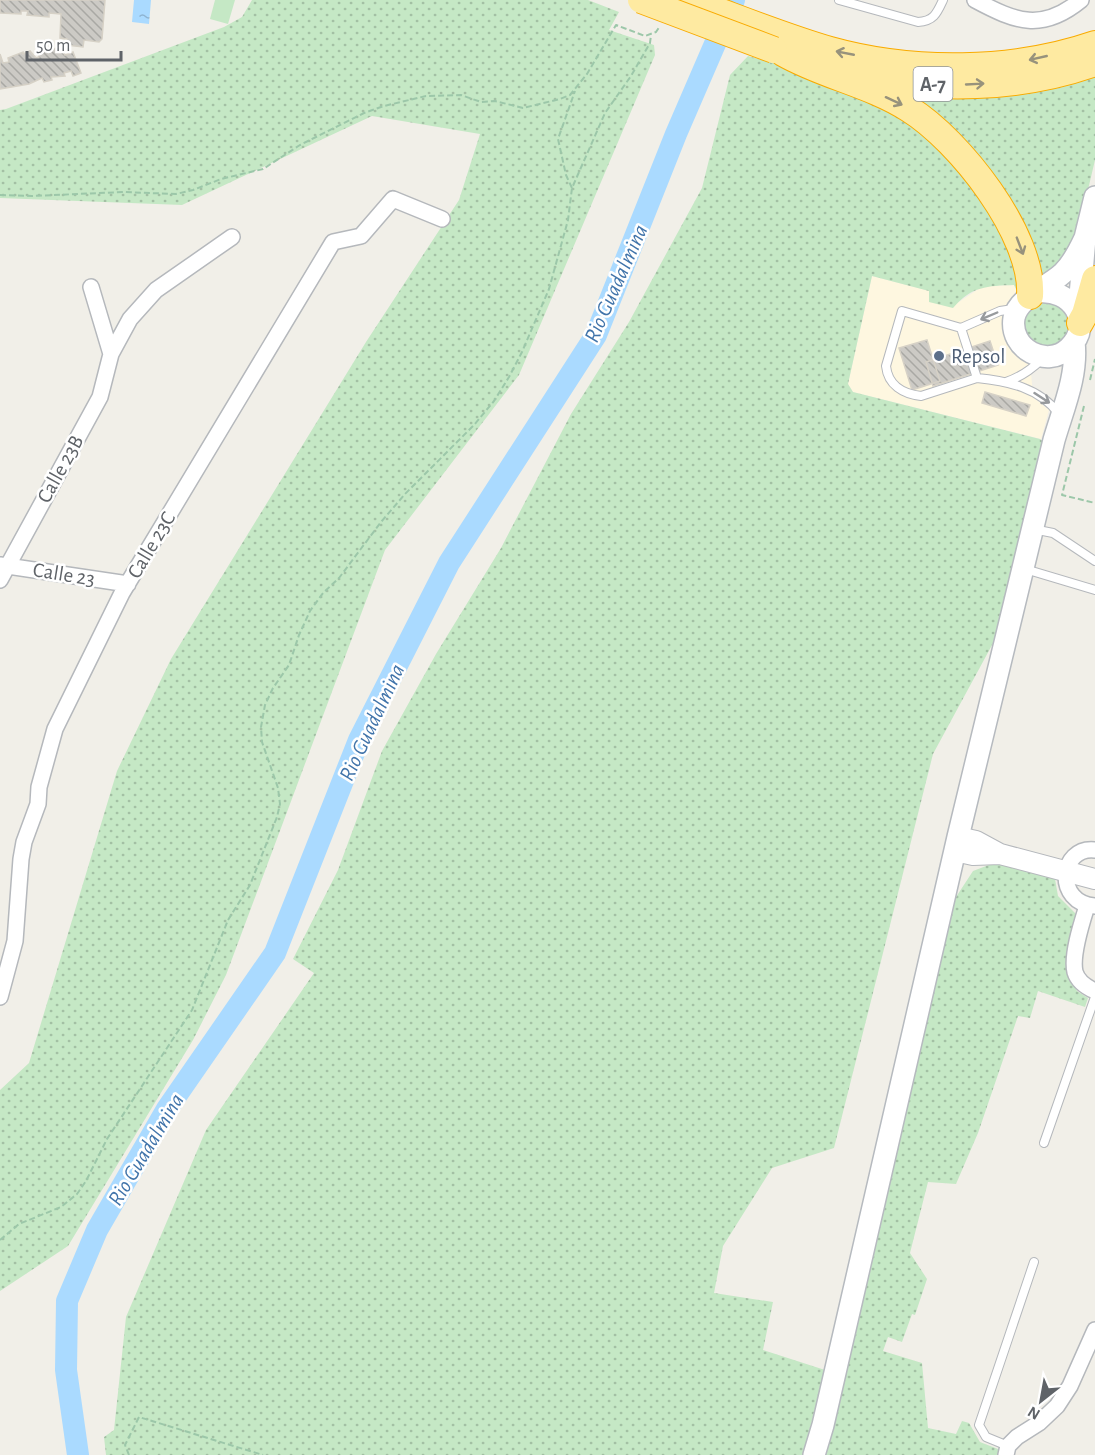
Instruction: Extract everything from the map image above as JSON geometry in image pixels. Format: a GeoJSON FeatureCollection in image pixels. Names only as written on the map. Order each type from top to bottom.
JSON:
{"type":"FeatureCollection","features":[{"type":"Feature","properties":{"kind":"highway","name":"A-7"},"geometry":{"type":"LineString","coordinates":[[641,0],[779,46],[832,50],[887,62],[930,65],[997,64],[1030,61],[1095,44]]}},
{"type":"Feature","properties":{"kind":"highway","name":"A-7"},"geometry":{"type":"LineString","coordinates":[[689,0],[815,65],[861,76],[940,85],[974,85],[1014,82],[1095,63]]}},
{"type":"Feature","properties":{"kind":"highway"},"geometry":{"type":"LineString","coordinates":[[779,46],[821,72],[895,101],[915,113],[960,152],[979,176],[1014,231],[1027,265],[1030,279],[1029,299]]}},
{"type":"Feature","properties":{"kind":"highway"},"geometry":{"type":"LineString","coordinates":[[1077,326],[1085,314],[1095,279]]}},
{"type":"Feature","properties":{"kind":"main road"},"geometry":{"type":"LineString","coordinates":[[813,1455],[831,1390],[957,844],[1075,361],[1085,238],[1095,197]]}},
{"type":"Feature","properties":{"kind":"main road"},"geometry":{"type":"LineString","coordinates":[[1029,299],[1046,291],[1062,295],[1074,306],[1077,326],[1061,354],[1044,357],[1027,350],[1016,335],[1014,326],[1029,299],[1065,271],[1074,260],[1085,238]]}},
{"type":"Feature","properties":{"kind":"main road"},"geometry":{"type":"LineString","coordinates":[[1044,357],[1058,378],[1062,411]]}},
{"type":"Feature","properties":{"kind":"street"},"geometry":{"type":"LineString","coordinates":[[975,0],[1007,17],[1041,21],[1072,7],[1081,0]]}},
{"type":"Feature","properties":{"kind":"street","name":"Calle 23C"},"geometry":{"type":"LineString","coordinates":[[0,997],[15,941],[23,850],[38,804],[39,787],[49,748],[68,699],[128,584],[333,242],[361,236],[393,199],[442,219]]}},
{"type":"Feature","properties":{"kind":"street","name":"Calle 23B"},"geometry":{"type":"LineString","coordinates":[[2,570],[100,397],[111,354],[130,319],[156,290],[232,237]]}},
{"type":"Feature","properties":{"kind":"street"},"geometry":{"type":"LineString","coordinates":[[91,287],[111,354]]}},
{"type":"Feature","properties":{"kind":"street","name":"Calle 23"},"geometry":{"type":"LineString","coordinates":[[2,570],[128,584]]}},
{"type":"Feature","properties":{"kind":"street"},"geometry":{"type":"LineString","coordinates":[[957,844],[973,855],[1000,854],[1095,879]]}},
{"type":"Feature","properties":{"kind":"street"},"geometry":{"type":"LineString","coordinates":[[1058,869],[1075,856],[1095,850]]}},
{"type":"Feature","properties":{"kind":"street"},"geometry":{"type":"LineString","coordinates":[[1058,869],[1072,896],[1091,906],[1075,960],[1075,971],[1080,982],[1095,991]]}},
{"type":"Feature","properties":{"kind":"street"},"geometry":{"type":"LineString","coordinates":[[1007,1451],[1017,1437],[1039,1423],[1057,1406],[1070,1386],[1095,1330]]}},
{"type":"Feature","properties":{"kind":"lane"},"geometry":{"type":"LineString","coordinates":[[839,0],[918,22],[936,16],[943,0]]}},
{"type":"Feature","properties":{"kind":"lane"},"geometry":{"type":"LineString","coordinates":[[1029,299],[961,328],[902,311],[886,366],[887,374],[895,387],[912,395],[921,396],[977,378],[1006,382],[1039,394],[1062,411]]}},
{"type":"Feature","properties":{"kind":"lane"},"geometry":{"type":"LineString","coordinates":[[961,328],[977,378]]}},
{"type":"Feature","properties":{"kind":"lane"},"geometry":{"type":"LineString","coordinates":[[1006,382],[1028,372],[1044,357]]}},
{"type":"Feature","properties":{"kind":"lane"},"geometry":{"type":"LineString","coordinates":[[1033,528],[1053,533],[1095,561]]}},
{"type":"Feature","properties":{"kind":"lane"},"geometry":{"type":"LineString","coordinates":[[1023,568],[1095,590]]}},
{"type":"Feature","properties":{"kind":"lane"},"geometry":{"type":"LineString","coordinates":[[1044,1143],[1095,997]]}},
{"type":"Feature","properties":{"kind":"lane"},"geometry":{"type":"LineString","coordinates":[[1007,1451],[986,1437],[980,1430],[980,1420],[1034,1262]]}},
{"type":"Feature","properties":{"kind":"path"},"geometry":{"type":"LineString","coordinates":[[0,195],[123,192],[176,194],[221,179],[263,169],[300,145],[364,113],[384,106],[426,96],[461,95],[481,102],[495,101],[523,108],[560,99],[570,95],[587,74],[616,25],[645,36],[656,32],[662,22]]}},
{"type":"Feature","properties":{"kind":"path"},"geometry":{"type":"LineString","coordinates":[[0,1240],[19,1224],[61,1207],[77,1194],[86,1181],[106,1139],[192,1010],[228,920],[256,870],[280,804],[278,788],[262,742],[261,727],[273,688],[289,665],[299,634],[310,611],[323,593],[339,578],[405,494],[474,425],[494,401],[509,377],[549,289],[568,220],[572,188],[605,113],[631,76],[650,43],[651,35]]}},
{"type":"Feature","properties":{"kind":"path"},"geometry":{"type":"LineString","coordinates":[[572,188],[566,175],[558,139],[576,88]]}},
{"type":"Feature","properties":{"kind":"path"},"geometry":{"type":"LineString","coordinates":[[1088,389],[1095,359]]}},
{"type":"Feature","properties":{"kind":"path"},"geometry":{"type":"LineString","coordinates":[[1085,399],[1062,495],[1095,503]]}},
{"type":"Feature","properties":{"kind":"path"},"geometry":{"type":"LineString","coordinates":[[129,1455],[125,1445],[139,1417],[263,1455]]}},
{"type":"Feature","properties":{"kind":"shaded area","name":"Repsol"},"geometry":{"type":"Polygon","coordinates":[[[872,276],[930,291],[959,302],[983,286],[1014,285],[1019,294],[1030,360],[1033,397],[1049,410],[1041,439],[853,392],[848,384],[872,276]]]}},
{"type":"Feature","properties":{"kind":"green space"},"geometry":{"type":"Polygon","coordinates":[[[215,0],[235,0],[228,24],[210,19],[215,0]]]}},
{"type":"Feature","properties":{"kind":"green space"},"geometry":{"type":"Polygon","coordinates":[[[252,0],[588,0],[619,12],[609,30],[654,45],[655,55],[519,375],[385,550],[226,975],[193,1040],[68,1246],[0,1291],[0,1090],[29,1063],[117,771],[171,659],[366,342],[459,200],[480,134],[372,116],[182,205],[0,198],[0,110],[224,27],[242,17],[252,0]]]}},
{"type":"Feature","properties":{"kind":"green space"},"geometry":{"type":"Polygon","coordinates":[[[748,56],[773,63],[881,106],[929,135],[967,177],[1001,234],[1017,268],[1016,289],[1014,285],[980,289],[967,295],[953,308],[929,302],[929,291],[872,276],[848,384],[853,392],[1040,439],[1046,444],[998,634],[933,754],[834,1148],[772,1168],[723,1246],[714,1293],[773,1302],[763,1350],[825,1370],[803,1455],[106,1455],[104,1437],[114,1430],[126,1317],[206,1130],[314,973],[293,959],[338,870],[382,751],[436,654],[501,548],[571,414],[629,322],[702,188],[730,75],[748,56]]]}},
{"type":"Feature","properties":{"kind":"green space"},"geometry":{"type":"Polygon","coordinates":[[[1095,75],[1095,160],[1074,249],[1042,284],[1013,220],[885,90],[1095,75]]]}},
{"type":"Feature","properties":{"kind":"green space"},"geometry":{"type":"Polygon","coordinates":[[[1052,301],[1064,307],[1069,315],[1069,333],[1064,341],[1056,346],[1042,347],[1034,344],[1027,337],[1024,319],[1027,311],[1034,304],[1052,301]]]}},
{"type":"Feature","properties":{"kind":"green space"},"geometry":{"type":"Polygon","coordinates":[[[994,863],[1055,879],[1058,896],[1076,914],[1066,971],[1077,991],[1088,998],[1085,1007],[1038,991],[1030,1018],[1018,1016],[978,1133],[956,1184],[928,1182],[910,1253],[927,1279],[915,1315],[912,1314],[902,1342],[888,1337],[883,1351],[922,1363],[928,1428],[956,1434],[962,1421],[969,1423],[980,1442],[998,1449],[999,1455],[820,1455],[956,897],[973,871],[994,863]]]}},
{"type":"Feature","properties":{"kind":"water"},"geometry":{"type":"Polygon","coordinates":[[[134,0],[151,0],[149,24],[132,22],[134,0]]]}},
{"type":"Feature","properties":{"kind":"building"},"geometry":{"type":"Polygon","coordinates":[[[0,0],[105,0],[102,39],[99,42],[84,40],[83,47],[67,45],[67,39],[60,38],[61,14],[49,13],[49,17],[27,15],[28,11],[21,11],[21,14],[0,13],[0,0]]]}},
{"type":"Feature","properties":{"kind":"building"},"geometry":{"type":"Polygon","coordinates":[[[60,47],[65,55],[73,52],[81,73],[73,76],[71,71],[64,73],[65,76],[51,77],[52,80],[44,82],[42,78],[29,84],[0,89],[0,54],[3,63],[9,62],[8,58],[23,52],[23,54],[30,51],[36,58],[39,57],[38,53],[60,47]]]}},
{"type":"Feature","properties":{"kind":"building"},"geometry":{"type":"Polygon","coordinates":[[[927,340],[940,381],[912,390],[899,348],[927,340]]]}},
{"type":"Feature","properties":{"kind":"building"},"geometry":{"type":"Polygon","coordinates":[[[990,341],[998,365],[933,386],[926,362],[990,341]]]}},
{"type":"Feature","properties":{"kind":"building"},"geometry":{"type":"Polygon","coordinates":[[[985,392],[1030,405],[1026,416],[982,403],[985,392]]]}},
{"type":"Feature","properties":{"kind":"waterway","name":"Rio Guadalmina"},"geometry":{"type":"LineString","coordinates":[[78,1455],[66,1370],[67,1301],[97,1230],[167,1109],[275,953],[359,740],[449,563],[596,335],[676,134],[734,0]]}},
{"type":"Feature","properties":{"kind":"place","name":"Repsol"},"geometry":{"type":"Point","coordinates":[939,356]}}]}
